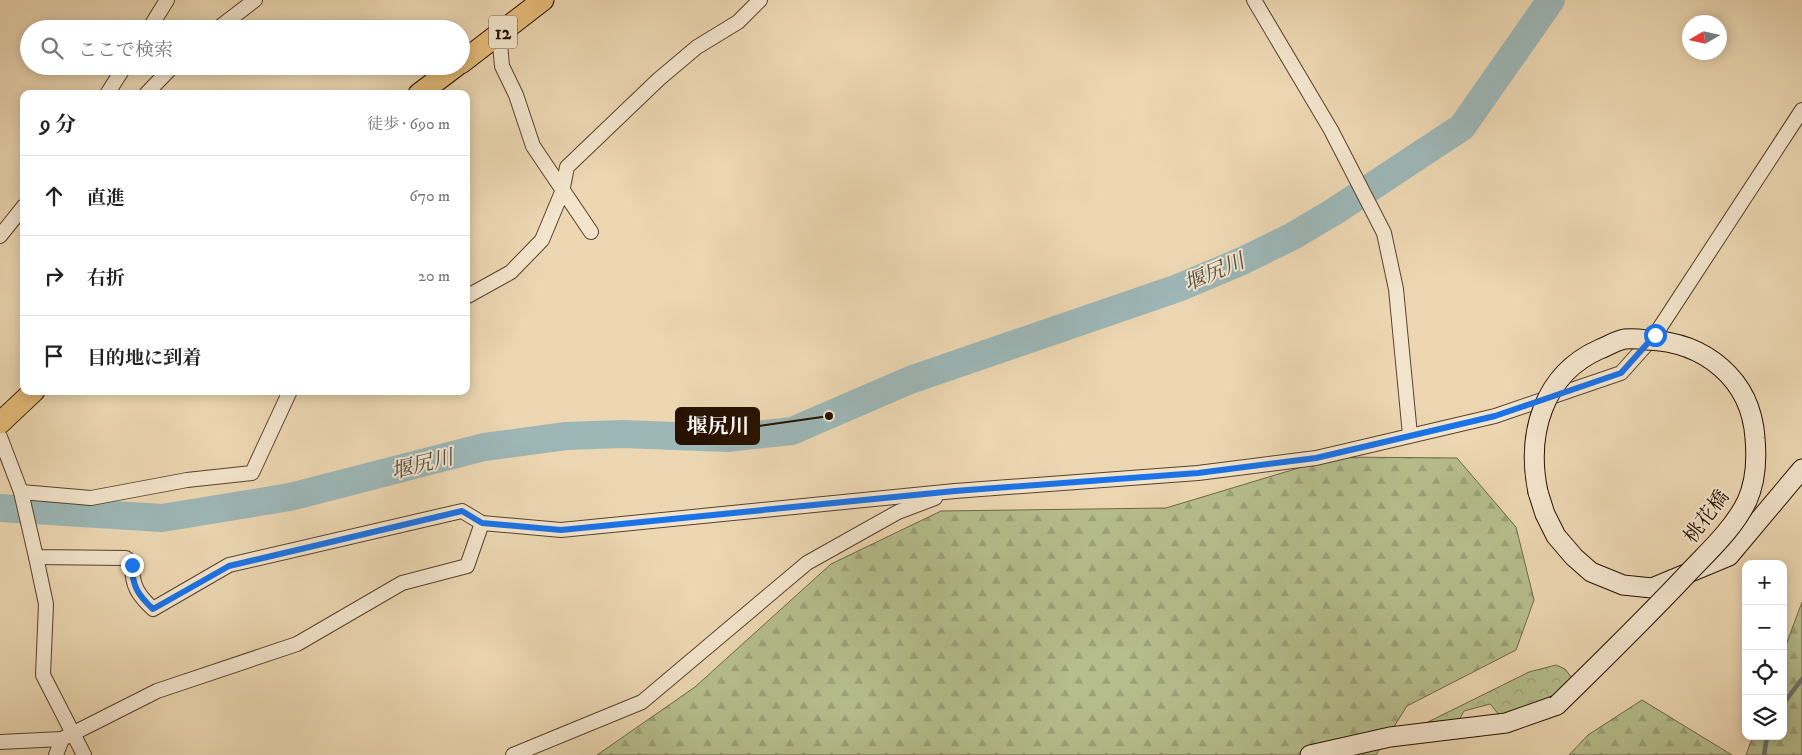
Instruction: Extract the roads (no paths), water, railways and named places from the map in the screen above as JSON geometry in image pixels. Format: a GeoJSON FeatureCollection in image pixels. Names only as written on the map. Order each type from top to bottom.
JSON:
{"type":"FeatureCollection","features":[{"type":"Feature","properties":{"kind":"main road","name":"12"},"geometry":{"type":"LineString","coordinates":[[470,55],[543,0]]}},
{"type":"Feature","properties":{"kind":"main road"},"geometry":{"type":"LineString","coordinates":[[425,90],[444,75]]}},
{"type":"Feature","properties":{"kind":"main road"},"geometry":{"type":"LineString","coordinates":[[0,423],[30,395]]}},
{"type":"Feature","properties":{"kind":"street"},"geometry":{"type":"LineString","coordinates":[[155,20],[167,0]]}},
{"type":"Feature","properties":{"kind":"street"},"geometry":{"type":"LineString","coordinates":[[229,20],[255,0]]}},
{"type":"Feature","properties":{"kind":"street"},"geometry":{"type":"LineString","coordinates":[[470,294],[511,272],[542,240],[562,192],[568,166],[658,79],[697,47],[738,22],[760,0]]}},
{"type":"Feature","properties":{"kind":"street"},"geometry":{"type":"LineString","coordinates":[[1254,0],[1353,170],[1384,233],[1396,289],[1410,435]]}},
{"type":"Feature","properties":{"kind":"street"},"geometry":{"type":"LineString","coordinates":[[499,34],[502,66],[516,95],[533,146],[562,192],[591,232]]}},
{"type":"Feature","properties":{"kind":"street"},"geometry":{"type":"LineString","coordinates":[[110,90],[119,75]]}},
{"type":"Feature","properties":{"kind":"street"},"geometry":{"type":"LineString","coordinates":[[150,90],[164,75]]}},
{"type":"Feature","properties":{"kind":"street"},"geometry":{"type":"LineString","coordinates":[[36,557],[126,558],[132,565],[132,582],[144,601],[153,609],[229,566],[462,511],[482,523],[561,530],[955,491],[1198,473],[1306,460],[1495,416],[1621,373],[1655,335],[1802,110]]}},
{"type":"Feature","properties":{"kind":"street"},"geometry":{"type":"LineString","coordinates":[[0,236],[20,211]]}},
{"type":"Feature","properties":{"kind":"street","name":"桃花橋"},"geometry":{"type":"LineString","coordinates":[[1310,755],[1390,737],[1506,723],[1557,705],[1649,615],[1725,534],[1747,501],[1757,466],[1754,422],[1746,400],[1726,370],[1697,350],[1668,340],[1624,339],[1589,354],[1560,378],[1541,411],[1534,442],[1533,469],[1545,514],[1556,536],[1574,557],[1592,572],[1623,585],[1652,588],[1729,556],[1802,469]]}},
{"type":"Feature","properties":{"kind":"street"},"geometry":{"type":"LineString","coordinates":[[21,493],[91,498],[187,480],[252,473],[288,395]]}},
{"type":"Feature","properties":{"kind":"street"},"geometry":{"type":"LineString","coordinates":[[0,437],[21,493],[31,528],[46,604],[43,675],[68,736],[84,755]]}},
{"type":"Feature","properties":{"kind":"street"},"geometry":{"type":"LineString","coordinates":[[513,755],[642,702],[807,563],[898,512],[955,491]]}},
{"type":"Feature","properties":{"kind":"street"},"geometry":{"type":"LineString","coordinates":[[0,742],[68,736],[157,691],[297,644],[402,583],[468,566],[482,523]]}},
{"type":"Feature","properties":{"kind":"street"},"geometry":{"type":"LineString","coordinates":[[56,755],[68,736]]}},
{"type":"Feature","properties":{"kind":"waterway","name":"堰尻川"},"geometry":{"type":"LineString","coordinates":[[0,508],[162,518],[290,497],[484,447],[566,436],[623,434],[727,438],[792,431],[910,380],[1178,288],[1242,261],[1293,236],[1335,211],[1462,127],[1551,0]]}},
{"type":"Feature","properties":{"kind":"waterway"},"geometry":{"type":"LineString","coordinates":[[1787,699],[1802,679]]}},
{"type":"Feature","properties":{"kind":"waterway"},"geometry":{"type":"LineString","coordinates":[[1764,755],[1766,740]]}},
{"type":"Feature","properties":{"kind":"place","name":"堰尻川"},"geometry":{"type":"Point","coordinates":[829,416]}}]}
